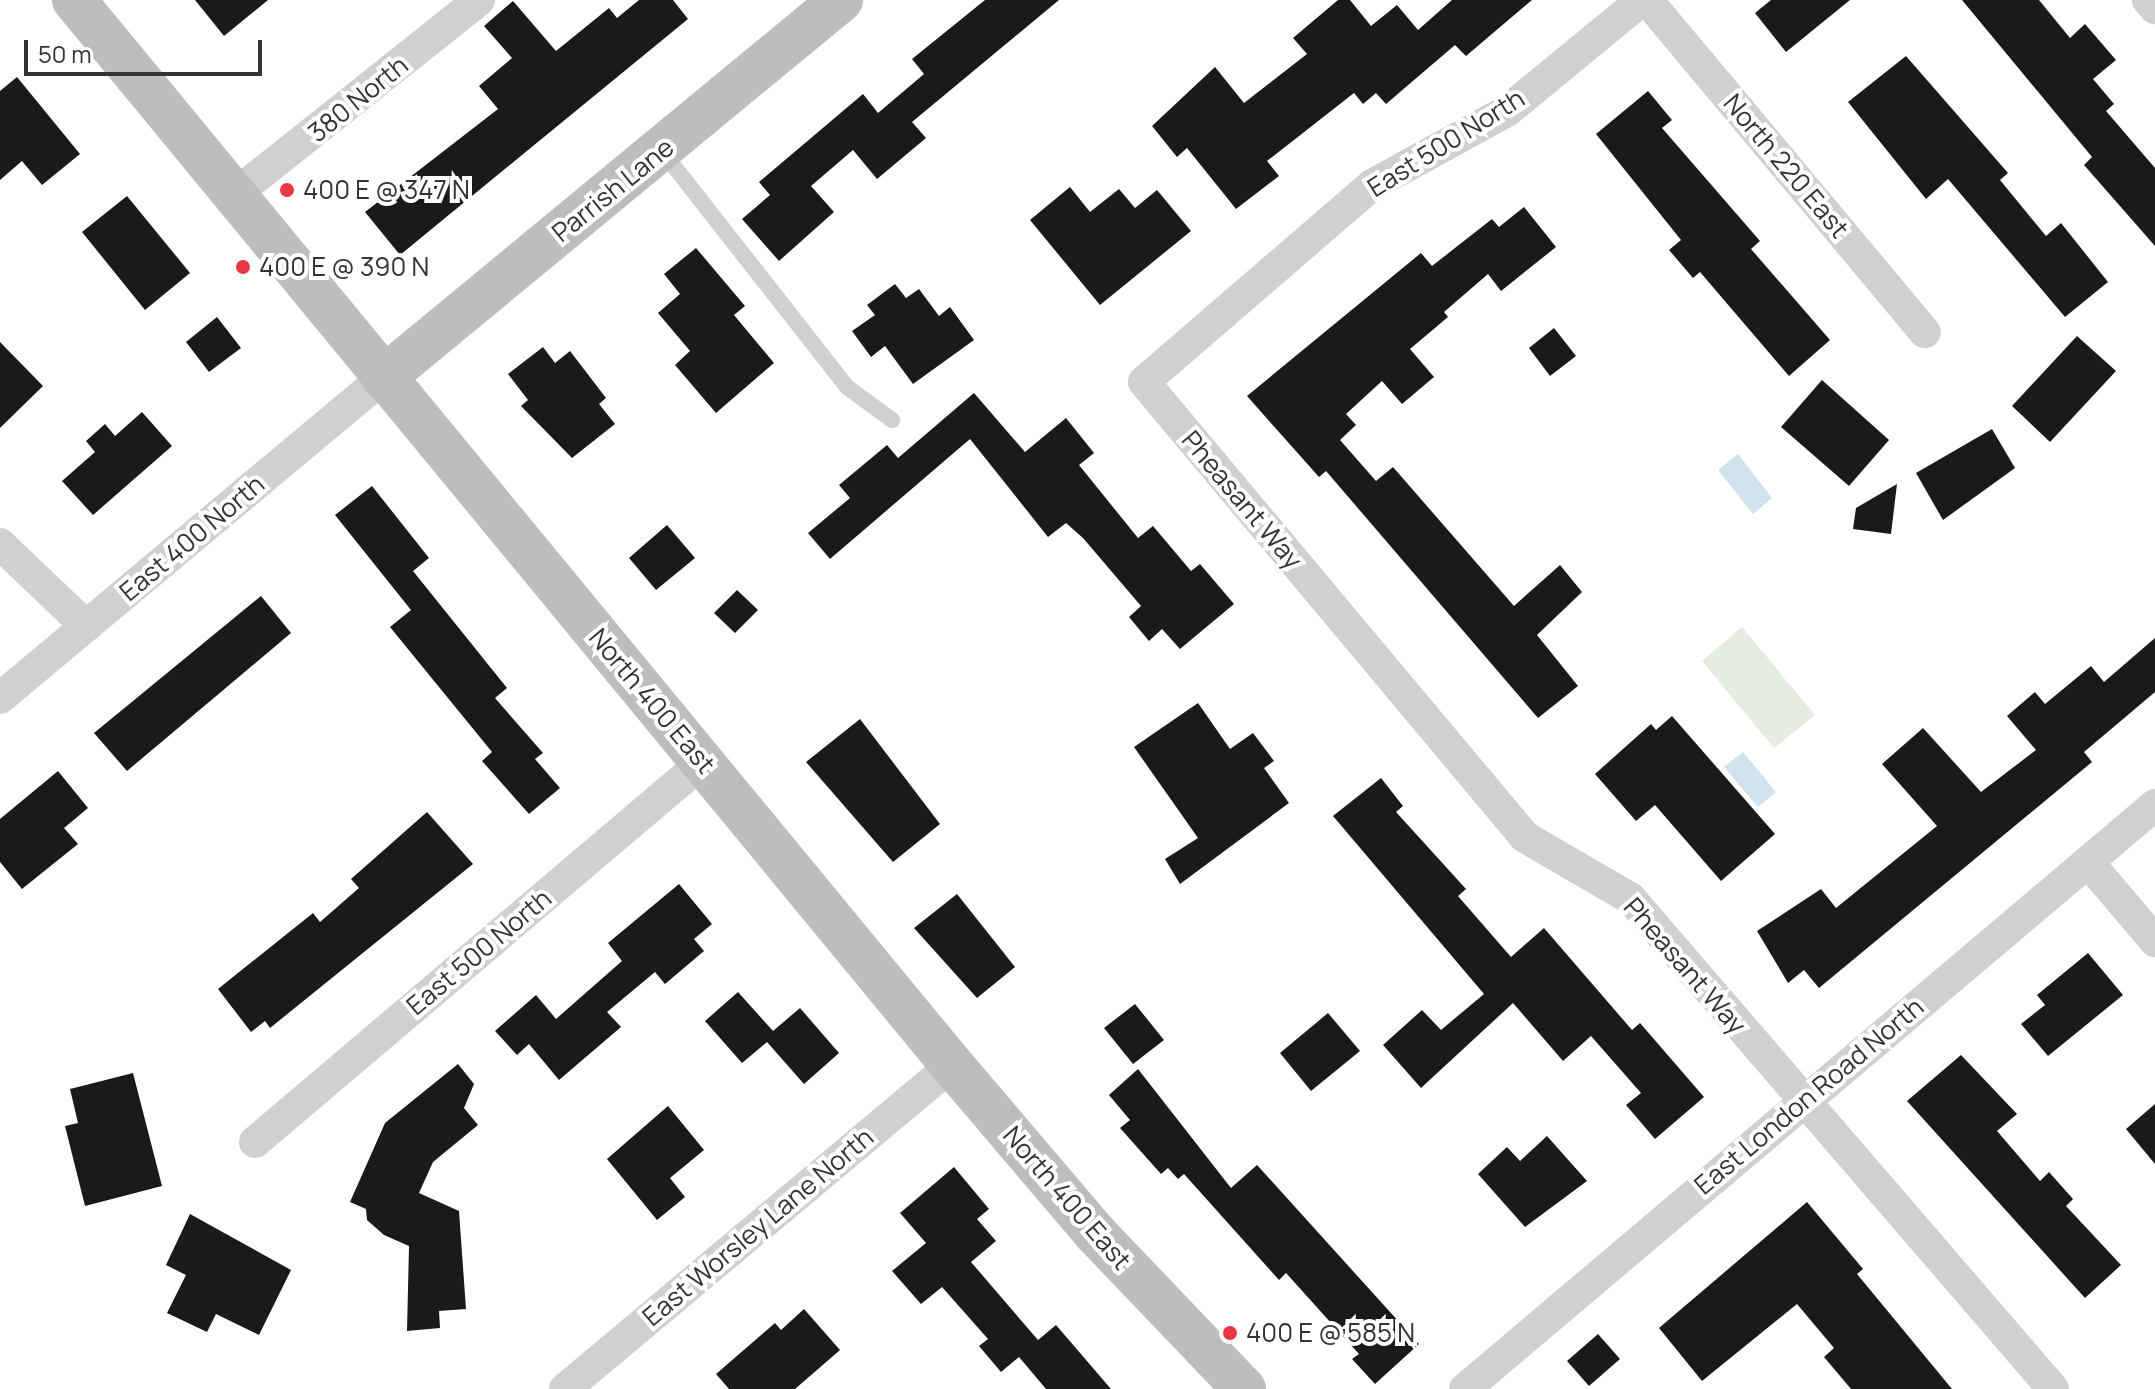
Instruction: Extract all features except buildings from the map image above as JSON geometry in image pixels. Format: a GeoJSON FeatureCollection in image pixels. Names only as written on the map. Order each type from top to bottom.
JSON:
{"type":"FeatureCollection","features":[{"type":"Feature","properties":{"kind":"street","name":"North 400 East"},"geometry":{"type":"LineString","coordinates":[[74,0],[952,1065],[1095,1233],[1244,1389]]}},
{"type":"Feature","properties":{"kind":"street","name":"380 North"},"geometry":{"type":"LineString","coordinates":[[234,195],[479,0]]}},
{"type":"Feature","properties":{"kind":"street","name":"Parrish Lane"},"geometry":{"type":"LineString","coordinates":[[383,378],[841,0]]}},
{"type":"Feature","properties":{"kind":"street","name":"North 220 East"},"geometry":{"type":"LineString","coordinates":[[1644,0],[1925,332]]}},
{"type":"Feature","properties":{"kind":"street","name":"East 500 North"},"geometry":{"type":"LineString","coordinates":[[1144,382],[1372,185],[1507,111],[1644,0]]}},
{"type":"Feature","properties":{"kind":"street"},"geometry":{"type":"LineString","coordinates":[[2148,0],[2155,8]]}},
{"type":"Feature","properties":{"kind":"street","name":"East 400 North"},"geometry":{"type":"LineString","coordinates":[[0,698],[383,378]]}},
{"type":"Feature","properties":{"kind":"street","name":"Pheasant Way"},"geometry":{"type":"LineString","coordinates":[[1144,382],[1525,837],[1630,898],[1802,1102],[2053,1389]]}},
{"type":"Feature","properties":{"kind":"street"},"geometry":{"type":"LineString","coordinates":[[0,544],[86,626]]}},
{"type":"Feature","properties":{"kind":"street","name":"East 500 North"},"geometry":{"type":"LineString","coordinates":[[255,1142],[703,762]]}},
{"type":"Feature","properties":{"kind":"street","name":"East London Road North"},"geometry":{"type":"LineString","coordinates":[[1465,1389],[2155,805]]}},
{"type":"Feature","properties":{"kind":"street"},"geometry":{"type":"LineString","coordinates":[[2088,862],[2155,941]]}},
{"type":"Feature","properties":{"kind":"street","name":"East Worsley Lane North"},"geometry":{"type":"LineString","coordinates":[[565,1389],[952,1065]]}},
{"type":"Feature","properties":{"kind":"lane"},"geometry":{"type":"LineString","coordinates":[[661,150],[847,387],[892,420]]}},
{"type":"Feature","properties":{"kind":"shaded area"},"geometry":{"type":"Polygon","coordinates":[[[1742,627],[1815,715],[1774,748],[1702,661],[1742,627]]]}},
{"type":"Feature","properties":{"kind":"water"},"geometry":{"type":"Polygon","coordinates":[[[1738,454],[1772,498],[1753,514],[1718,470],[1738,454]]]}},
{"type":"Feature","properties":{"kind":"water"},"geometry":{"type":"Polygon","coordinates":[[[1743,752],[1776,792],[1758,807],[1724,767],[1743,752]]]}},
{"type":"Feature","properties":{"kind":"place","name":"400 E @ 347 N"},"geometry":{"type":"Point","coordinates":[287,190]}},
{"type":"Feature","properties":{"kind":"place","name":"400 E @ 390 N"},"geometry":{"type":"Point","coordinates":[243,267]}},
{"type":"Feature","properties":{"kind":"place","name":"400 E @ 585 N"},"geometry":{"type":"Point","coordinates":[1230,1333]}}]}
